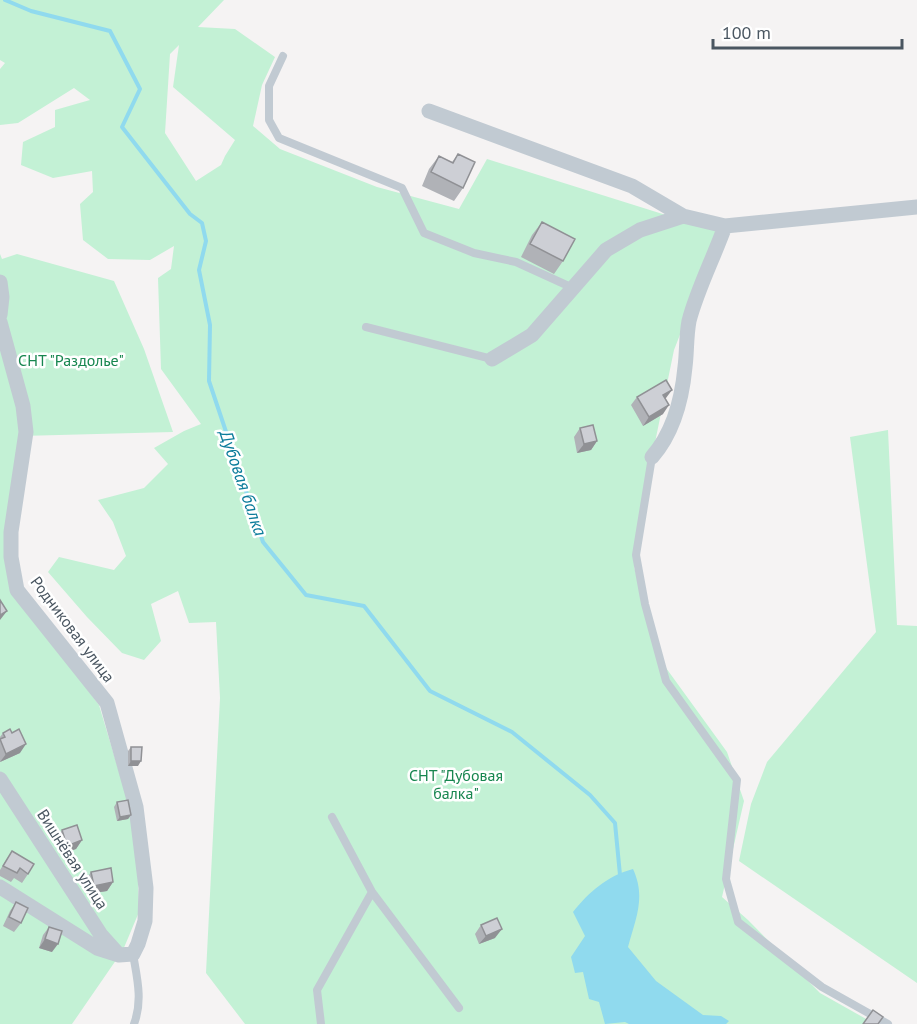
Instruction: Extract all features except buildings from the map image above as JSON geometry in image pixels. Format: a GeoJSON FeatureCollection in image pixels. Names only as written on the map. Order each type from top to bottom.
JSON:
{"type":"FeatureCollection","features":[{"type":"Feature","properties":{"kind":"street"},"geometry":{"type":"LineString","coordinates":[[429,111],[632,186],[683,216],[725,226],[917,207]]}},
{"type":"Feature","properties":{"kind":"street"},"geometry":{"type":"LineString","coordinates":[[492,358],[532,335],[606,250],[640,231],[683,216]]}},
{"type":"Feature","properties":{"kind":"street"},"geometry":{"type":"LineString","coordinates":[[652,457],[662,446],[673,422],[686,366],[686,337],[690,319],[725,226]]}},
{"type":"Feature","properties":{"kind":"street"},"geometry":{"type":"LineString","coordinates":[[0,282],[2,297],[0,315]]}},
{"type":"Feature","properties":{"kind":"street","name":"Родниковая улица"},"geometry":{"type":"LineString","coordinates":[[0,322],[23,406],[26,432],[5,533],[16,590],[107,704],[136,807],[146,888],[145,921],[138,944],[126,955]]}},
{"type":"Feature","properties":{"kind":"street","name":"Вишнёвая улица"},"geometry":{"type":"LineString","coordinates":[[0,779],[101,935],[126,955]]}},
{"type":"Feature","properties":{"kind":"street"},"geometry":{"type":"LineString","coordinates":[[0,887],[97,948],[126,955]]}},
{"type":"Feature","properties":{"kind":"lane"},"geometry":{"type":"LineString","coordinates":[[283,56],[269,86],[269,120],[279,138],[402,189],[424,233],[474,253],[516,262],[573,288]]}},
{"type":"Feature","properties":{"kind":"lane"},"geometry":{"type":"LineString","coordinates":[[366,327],[492,358]]}},
{"type":"Feature","properties":{"kind":"lane"},"geometry":{"type":"LineString","coordinates":[[652,457],[636,555],[645,604],[666,681],[737,780],[726,879],[738,922],[822,987],[888,1024]]}},
{"type":"Feature","properties":{"kind":"lane"},"geometry":{"type":"LineString","coordinates":[[332,818],[372,892],[459,1008]]}},
{"type":"Feature","properties":{"kind":"lane"},"geometry":{"type":"LineString","coordinates":[[321,1024],[317,990],[372,892]]}},
{"type":"Feature","properties":{"kind":"lane"},"geometry":{"type":"LineString","coordinates":[[126,955],[139,988],[138,1014],[134,1024]]}},
{"type":"Feature","properties":{"kind":"green space","name":"СНТ \"Дубовая балка\""},"geometry":{"type":"Polygon","coordinates":[[[0,0],[224,0],[198,27],[235,29],[275,57],[262,85],[253,126],[280,149],[377,187],[459,209],[487,159],[720,232],[674,350],[652,457],[634,567],[661,661],[727,752],[744,801],[722,897],[820,993],[875,1024],[245,1024],[206,973],[220,698],[216,622],[189,623],[178,591],[151,604],[161,641],[144,660],[122,653],[48,572],[59,557],[114,570],[126,556],[113,522],[98,500],[144,488],[168,464],[154,448],[201,424],[161,369],[158,278],[171,269],[174,246],[150,260],[108,259],[83,240],[80,204],[93,192],[92,171],[53,178],[21,165],[23,142],[55,127],[55,110],[90,100],[74,88],[18,123],[0,125],[0,69],[5,63],[0,60],[0,0]],[[179,45],[170,54],[165,133],[196,181],[221,165],[235,140],[173,87],[179,45]]]}},
{"type":"Feature","properties":{"kind":"green space","name":"СНТ \"Раздолье\""},"geometry":{"type":"Polygon","coordinates":[[[0,254],[2,259],[17,254],[114,281],[144,349],[173,432],[21,436],[9,585],[99,705],[129,805],[138,876],[139,912],[123,950],[72,1024],[0,1024],[0,254]]]}},
{"type":"Feature","properties":{"kind":"green space"},"geometry":{"type":"Polygon","coordinates":[[[888,430],[897,625],[917,626],[917,983],[739,861],[751,804],[767,762],[876,632],[850,437],[888,430]]]}},
{"type":"Feature","properties":{"kind":"water"},"geometry":{"type":"Polygon","coordinates":[[[633,869],[637,879],[639,898],[637,917],[628,947],[656,981],[703,1015],[721,1016],[729,1021],[726,1024],[629,1024],[625,1022],[605,1024],[599,1002],[589,999],[583,972],[575,973],[571,957],[585,936],[573,912],[599,886],[633,869]]]}},
{"type":"Feature","properties":{"kind":"waterway","name":"Дубовая балка"},"geometry":{"type":"LineString","coordinates":[[5,0],[31,11],[110,31],[140,89],[122,127],[190,214],[202,223],[206,241],[199,270],[210,325],[209,381],[263,542],[306,595],[364,606],[430,691],[512,732],[590,795],[615,823],[620,875]]}}]}
